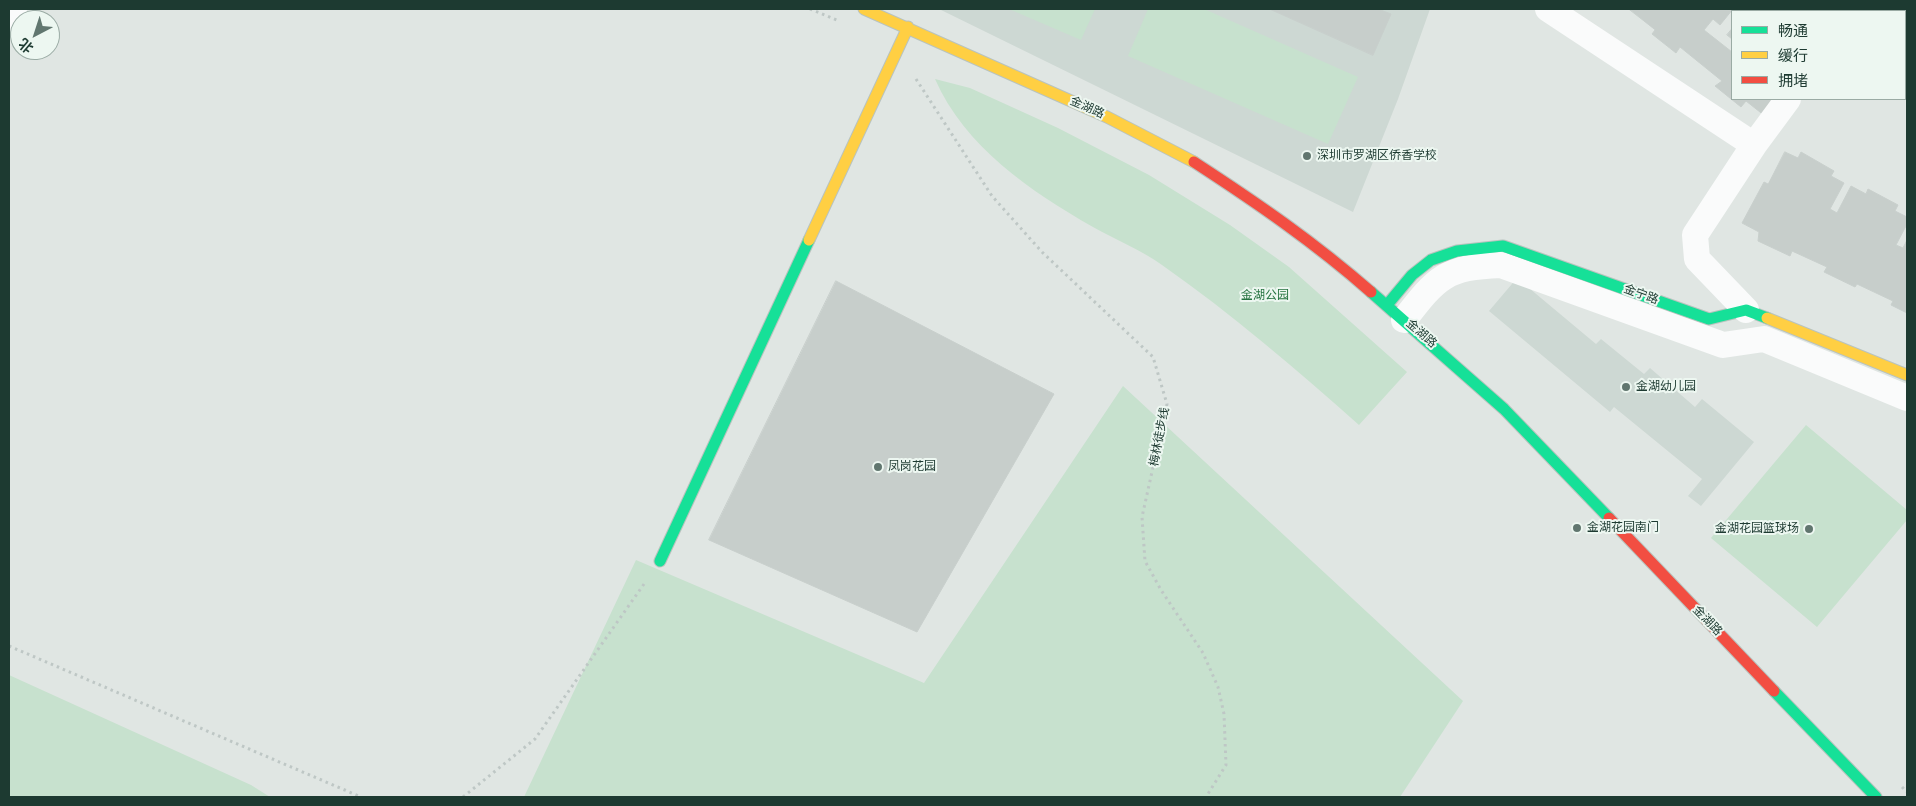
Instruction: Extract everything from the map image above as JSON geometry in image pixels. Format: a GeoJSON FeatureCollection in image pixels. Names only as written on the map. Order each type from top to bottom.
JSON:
{"type":"FeatureCollection","features":[{"type":"Feature","properties":{"kind":"street"},"geometry":{"type":"LineString","coordinates":[[9,22],[14,9]]}},
{"type":"Feature","properties":{"kind":"street","name":"金湖路"},"geometry":{"type":"LineString","coordinates":[[864,9],[1106,117],[1191,160],[1280,218],[1330,256],[1504,409],[1876,797]]}},
{"type":"Feature","properties":{"kind":"street"},"geometry":{"type":"LineString","coordinates":[[1548,9],[1754,146]]}},
{"type":"Feature","properties":{"kind":"street"},"geometry":{"type":"LineString","coordinates":[[660,561],[908,27]]}},
{"type":"Feature","properties":{"kind":"street"},"geometry":{"type":"LineString","coordinates":[[1787,100],[1754,146],[1695,235],[1696,259],[1746,310],[1907,376]]}},
{"type":"Feature","properties":{"kind":"street","name":"金宁路"},"geometry":{"type":"LineString","coordinates":[[1395,312],[1402,286],[1430,260],[1469,247],[1503,246],[1708,319],[1746,310]]}},
{"type":"Feature","properties":{"kind":"street","name":"金宁路"},"geometry":{"type":"LineString","coordinates":[[1395,312],[1419,300],[1443,276],[1472,266],[1501,265],[1723,345],[1764,340],[1907,398]]}},
{"type":"Feature","properties":{"kind":"path","name":"梅林徒步线"},"geometry":{"type":"LineString","coordinates":[[933,106],[998,203],[1042,252],[1153,357],[1167,404],[1142,517],[1145,561],[1161,590],[1203,653],[1218,687],[1224,714],[1226,766],[1206,797]]}},
{"type":"Feature","properties":{"kind":"path"},"geometry":{"type":"LineString","coordinates":[[463,797],[535,739],[660,561]]}},
{"type":"Feature","properties":{"kind":"path"},"geometry":{"type":"LineString","coordinates":[[9,646],[361,797]]}},
{"type":"Feature","properties":{"kind":"shaded area","name":"深圳市罗湖区侨香学校"},"geometry":{"type":"Polygon","coordinates":[[[939,9],[1430,9],[1398,99],[1353,212],[939,9]]]}},
{"type":"Feature","properties":{"kind":"shaded area","name":"金湖幼儿园"},"geometry":{"type":"Polygon","coordinates":[[[1517,278],[1596,344],[1601,339],[1644,374],[1650,368],[1695,407],[1702,399],[1754,442],[1701,506],[1688,496],[1702,479],[1614,407],[1610,412],[1489,311],[1517,278]]]}},
{"type":"Feature","properties":{"kind":"green space"},"geometry":{"type":"Polygon","coordinates":[[[1009,9],[1095,9],[1081,40],[1009,9]]]}},
{"type":"Feature","properties":{"kind":"green space"},"geometry":{"type":"Polygon","coordinates":[[[1148,9],[1204,9],[1358,77],[1328,144],[1128,56],[1148,9]]]}},
{"type":"Feature","properties":{"kind":"green space","name":"金湖公园"},"geometry":{"type":"Polygon","coordinates":[[[935,79],[970,88],[1058,128],[1149,175],[1230,225],[1289,267],[1407,372],[1359,425],[1263,342],[1162,265],[1069,213],[1023,182],[1002,165],[963,126],[935,79]]]}},
{"type":"Feature","properties":{"kind":"green space"},"geometry":{"type":"Polygon","coordinates":[[[1123,386],[1463,701],[1400,797],[524,797],[636,560],[924,683],[1123,386]]]}},
{"type":"Feature","properties":{"kind":"green space","name":"金湖花园篮球场"},"geometry":{"type":"Polygon","coordinates":[[[1806,425],[1907,510],[1907,520],[1817,627],[1711,538],[1806,425]]]}},
{"type":"Feature","properties":{"kind":"green space"},"geometry":{"type":"Polygon","coordinates":[[[9,675],[251,785],[270,797],[9,797],[9,675]]]}},
{"type":"Feature","properties":{"kind":"building"},"geometry":{"type":"Polygon","coordinates":[[[1270,9],[1378,9],[1391,14],[1373,55],[1270,9]]]}},
{"type":"Feature","properties":{"kind":"building"},"geometry":{"type":"Polygon","coordinates":[[[1629,9],[1733,9],[1720,25],[1713,19],[1704,30],[1731,51],[1731,99],[1715,86],[1722,81],[1680,47],[1676,53],[1652,34],[1655,30],[1629,9]]]}},
{"type":"Feature","properties":{"kind":"building"},"geometry":{"type":"Polygon","coordinates":[[[1764,9],[1766,10],[1748,10],[1764,9]]]}},
{"type":"Feature","properties":{"kind":"building"},"geometry":{"type":"Polygon","coordinates":[[[1906,12],[1907,73],[1906,74],[1906,12]]]}},
{"type":"Feature","properties":{"kind":"building"},"geometry":{"type":"Polygon","coordinates":[[[1731,30],[1731,38],[1727,35],[1731,30]]]}},
{"type":"Feature","properties":{"kind":"building"},"geometry":{"type":"Polygon","coordinates":[[[1732,100],[1778,100],[1765,116],[1746,101],[1741,107],[1732,100]]]}},
{"type":"Feature","properties":{"kind":"building"},"geometry":{"type":"Polygon","coordinates":[[[1785,152],[1798,158],[1801,152],[1834,171],[1831,176],[1844,183],[1830,209],[1837,213],[1851,186],[1866,194],[1868,189],[1898,205],[1895,211],[1907,217],[1907,224],[1896,245],[1903,248],[1907,240],[1907,313],[1891,305],[1893,301],[1857,284],[1855,287],[1824,272],[1827,267],[1792,251],[1790,256],[1758,241],[1759,232],[1742,223],[1764,182],[1768,184],[1785,152]]]}},
{"type":"Feature","properties":{"kind":"building","name":"凤岗花园"},"geometry":{"type":"Polygon","coordinates":[[[836,281],[1054,394],[917,632],[709,540],[836,281]]]}},
{"type":"Feature","properties":{"kind":"traffic: fast"},"geometry":{"type":"LineString","coordinates":[[660,561],[809,240]]}},
{"type":"Feature","properties":{"kind":"traffic: fast"},"geometry":{"type":"LineString","coordinates":[[1387,305],[1412,275],[1431,260],[1457,251],[1503,246],[1709,319],[1746,310],[1767,318]]}},
{"type":"Feature","properties":{"kind":"traffic: fast"},"geometry":{"type":"LineString","coordinates":[[1371,292],[1504,409],[1609,518]]}},
{"type":"Feature","properties":{"kind":"traffic: fast"},"geometry":{"type":"LineString","coordinates":[[1774,691],[1876,797]]}},
{"type":"Feature","properties":{"kind":"traffic: slow"},"geometry":{"type":"LineString","coordinates":[[864,9],[1107,117],[1194,162]]}},
{"type":"Feature","properties":{"kind":"traffic: slow"},"geometry":{"type":"LineString","coordinates":[[809,240],[908,27]]}},
{"type":"Feature","properties":{"kind":"traffic: slow"},"geometry":{"type":"LineString","coordinates":[[1767,318],[1907,375]]}},
{"type":"Feature","properties":{"kind":"traffic: jam"},"geometry":{"type":"LineString","coordinates":[[1194,162],[1285,224],[1328,256],[1371,292]]}},
{"type":"Feature","properties":{"kind":"traffic: jam"},"geometry":{"type":"LineString","coordinates":[[1609,518],[1774,691]]}},
{"type":"Feature","properties":{"kind":"place","name":"深圳市罗湖区侨香学校"},"geometry":{"type":"Point","coordinates":[1307,156]}},
{"type":"Feature","properties":{"kind":"place","name":"金湖幼儿园"},"geometry":{"type":"Point","coordinates":[1626,387]}},
{"type":"Feature","properties":{"kind":"place","name":"凤岗花园"},"geometry":{"type":"Point","coordinates":[878,467]}},
{"type":"Feature","properties":{"kind":"place","name":"金湖花园南门"},"geometry":{"type":"Point","coordinates":[1577,528]}},
{"type":"Feature","properties":{"kind":"place","name":"金湖花园篮球场"},"geometry":{"type":"Point","coordinates":[1809,529]}}]}
